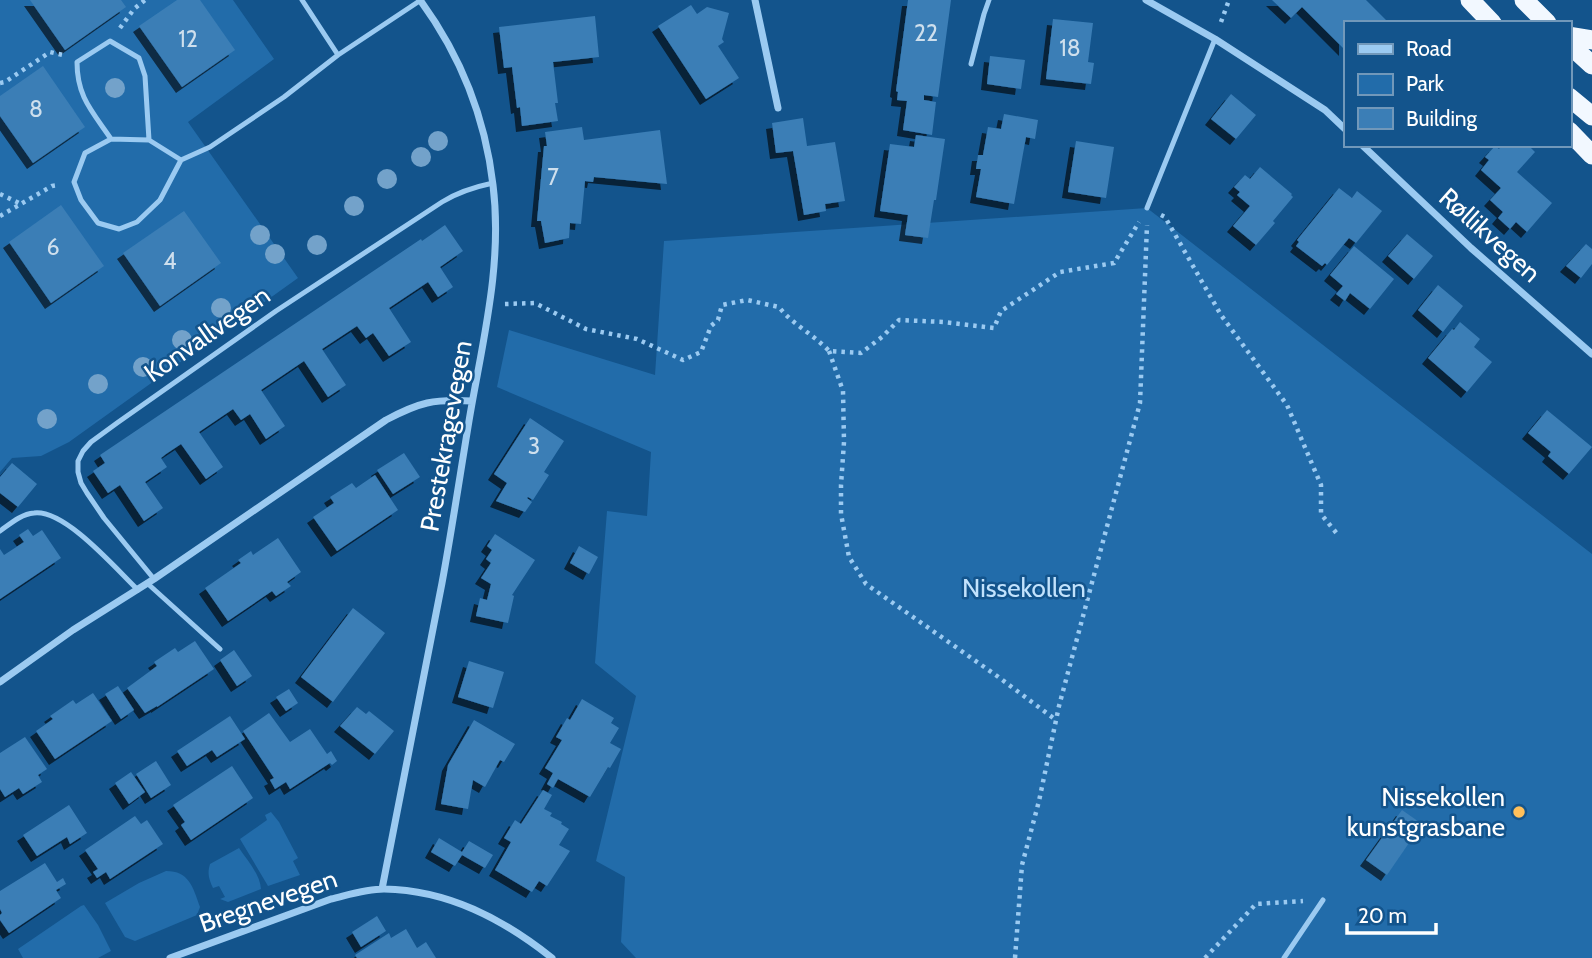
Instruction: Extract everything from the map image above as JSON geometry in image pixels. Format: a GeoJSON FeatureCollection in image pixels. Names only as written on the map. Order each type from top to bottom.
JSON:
{"type":"FeatureCollection","features":[{"type":"Feature","properties":{"kind":"highway"},"geometry":{"type":"LineString","coordinates":[[1470,0],[1490,21]]}},
{"type":"Feature","properties":{"kind":"highway"},"geometry":{"type":"LineString","coordinates":[[1524,0],[1545,21]]}},
{"type":"Feature","properties":{"kind":"highway"},"geometry":{"type":"LineString","coordinates":[[1571,36],[1592,40]]}},
{"type":"Feature","properties":{"kind":"highway"},"geometry":{"type":"LineString","coordinates":[[1571,46],[1592,65]]}},
{"type":"Feature","properties":{"kind":"highway"},"geometry":{"type":"LineString","coordinates":[[1571,99],[1592,116]]}},
{"type":"Feature","properties":{"kind":"highway"},"geometry":{"type":"LineString","coordinates":[[1571,133],[1592,155]]}},
{"type":"Feature","properties":{"kind":"street","name":"Prestekragevegen"},"geometry":{"type":"LineString","coordinates":[[382,889],[442,582],[490,304],[495,256],[496,216],[493,184],[474,97],[456,56],[421,0]]}},
{"type":"Feature","properties":{"kind":"street"},"geometry":{"type":"LineString","coordinates":[[755,0],[778,108]]}},
{"type":"Feature","properties":{"kind":"street"},"geometry":{"type":"LineString","coordinates":[[1146,0],[1215,39],[1325,110],[1344,128]]}},
{"type":"Feature","properties":{"kind":"street","name":"Røllikvegen"},"geometry":{"type":"LineString","coordinates":[[1364,147],[1471,248],[1592,354]]}},
{"type":"Feature","properties":{"kind":"street"},"geometry":{"type":"LineString","coordinates":[[0,682],[386,420],[425,402],[472,401]]}},
{"type":"Feature","properties":{"kind":"street","name":"Bregnevegen"},"geometry":{"type":"LineString","coordinates":[[170,958],[331,899],[382,889],[410,891],[466,905],[525,937],[552,958]]}},
{"type":"Feature","properties":{"kind":"lane"},"geometry":{"type":"LineString","coordinates":[[302,0],[338,55]]}},
{"type":"Feature","properties":{"kind":"lane"},"geometry":{"type":"LineString","coordinates":[[181,160],[149,140],[111,139],[85,153],[74,182],[81,200],[98,223],[119,229],[137,222],[160,200],[181,160],[211,147],[284,97],[338,55],[421,0]]}},
{"type":"Feature","properties":{"kind":"lane"},"geometry":{"type":"LineString","coordinates":[[971,64],[989,0]]}},
{"type":"Feature","properties":{"kind":"lane"},"geometry":{"type":"LineString","coordinates":[[1147,208],[1215,39]]}},
{"type":"Feature","properties":{"kind":"lane"},"geometry":{"type":"LineString","coordinates":[[111,139],[83,100],[77,78],[77,62],[110,41],[139,58],[145,76],[149,140]]}},
{"type":"Feature","properties":{"kind":"lane","name":"Konvallvegen"},"geometry":{"type":"LineString","coordinates":[[150,581],[81,483],[78,461],[83,451],[108,429],[276,311],[442,202],[467,190],[493,184]]}},
{"type":"Feature","properties":{"kind":"lane"},"geometry":{"type":"LineString","coordinates":[[0,531],[27,514],[47,514],[74,527],[138,590]]}},
{"type":"Feature","properties":{"kind":"lane"},"geometry":{"type":"LineString","coordinates":[[150,581],[220,649]]}},
{"type":"Feature","properties":{"kind":"lane"},"geometry":{"type":"LineString","coordinates":[[1284,958],[1323,900]]}},
{"type":"Feature","properties":{"kind":"path"},"geometry":{"type":"LineString","coordinates":[[110,41],[134,9],[145,0]]}},
{"type":"Feature","properties":{"kind":"path"},"geometry":{"type":"LineString","coordinates":[[0,83],[50,52],[77,62]]}},
{"type":"Feature","properties":{"kind":"path"},"geometry":{"type":"LineString","coordinates":[[0,216],[52,186],[74,182]]}},
{"type":"Feature","properties":{"kind":"path"},"geometry":{"type":"LineString","coordinates":[[0,194],[20,203]]}},
{"type":"Feature","properties":{"kind":"path"},"geometry":{"type":"LineString","coordinates":[[828,351],[861,353],[899,320],[994,328],[1001,311],[1060,272],[1114,263],[1147,208]]}},
{"type":"Feature","properties":{"kind":"path"},"geometry":{"type":"LineString","coordinates":[[1147,208],[1165,217],[1221,315],[1287,405],[1321,485],[1321,514],[1338,534]]}},
{"type":"Feature","properties":{"kind":"path"},"geometry":{"type":"LineString","coordinates":[[1015,958],[1022,865],[1056,720],[1140,403],[1147,208]]}},
{"type":"Feature","properties":{"kind":"path"},"geometry":{"type":"LineString","coordinates":[[490,304],[535,303],[586,329],[637,340],[683,360],[701,352],[711,326],[718,320],[722,305],[747,300],[779,307],[787,317],[817,338],[828,351],[843,391],[841,514],[849,557],[866,584],[1056,720]]}},
{"type":"Feature","properties":{"kind":"path"},"geometry":{"type":"LineString","coordinates":[[1205,958],[1256,904],[1323,900]]}},
{"type":"Feature","properties":{"kind":"green space"},"geometry":{"type":"Polygon","coordinates":[[[0,0],[233,0],[274,59],[188,122],[298,278],[69,442],[41,456],[12,458],[0,472],[0,0]]]}},
{"type":"Feature","properties":{"kind":"green space","name":"Nissekollen"},"geometry":{"type":"Polygon","coordinates":[[[1147,208],[1592,554],[1592,958],[636,958],[621,942],[625,877],[596,861],[636,696],[595,663],[607,511],[647,516],[651,452],[497,387],[509,330],[655,375],[664,241],[1147,208]]]}},
{"type":"Feature","properties":{"kind":"green space"},"geometry":{"type":"Polygon","coordinates":[[[271,812],[298,858],[293,861],[300,875],[268,886],[240,839],[267,820],[265,815],[271,812]]]}},
{"type":"Feature","properties":{"kind":"green space"},"geometry":{"type":"Polygon","coordinates":[[[239,848],[256,873],[261,889],[228,902],[220,899],[225,897],[219,886],[213,888],[209,868],[210,864],[239,848]]]}},
{"type":"Feature","properties":{"kind":"green space"},"geometry":{"type":"Polygon","coordinates":[[[166,871],[180,874],[189,882],[200,907],[197,915],[135,941],[125,937],[105,903],[166,871]]]}},
{"type":"Feature","properties":{"kind":"green space"},"geometry":{"type":"Polygon","coordinates":[[[84,905],[111,951],[98,958],[23,958],[18,949],[84,905]]]}},
{"type":"Feature","properties":{"kind":"building"},"geometry":{"type":"Polygon","coordinates":[[[30,0],[121,0],[126,7],[65,50],[30,0]]]}},
{"type":"Feature","properties":{"kind":"building"},"geometry":{"type":"Polygon","coordinates":[[[177,0],[200,0],[235,50],[182,87],[139,26],[177,0]]]}},
{"type":"Feature","properties":{"kind":"building"},"geometry":{"type":"Polygon","coordinates":[[[908,0],[951,0],[938,97],[924,95],[924,100],[936,102],[932,135],[903,130],[907,101],[897,100],[908,0]]]}},
{"type":"Feature","properties":{"kind":"building"},"geometry":{"type":"Polygon","coordinates":[[[1272,0],[1366,0],[1387,21],[1344,21],[1344,49],[1302,7],[1291,18],[1272,0]]]}},
{"type":"Feature","properties":{"kind":"building"},"geometry":{"type":"Polygon","coordinates":[[[691,5],[697,14],[707,7],[729,13],[722,39],[724,42],[718,46],[739,78],[706,99],[658,26],[691,5]]]}},
{"type":"Feature","properties":{"kind":"building"},"geometry":{"type":"Polygon","coordinates":[[[595,16],[599,57],[553,62],[558,121],[522,126],[512,67],[504,68],[499,27],[595,16]]]}},
{"type":"Feature","properties":{"kind":"building"},"geometry":{"type":"Polygon","coordinates":[[[1053,19],[1093,23],[1088,62],[1094,63],[1091,84],[1046,79],[1053,19]]]}},
{"type":"Feature","properties":{"kind":"building"},"geometry":{"type":"Polygon","coordinates":[[[990,56],[1025,60],[1021,89],[987,84],[990,56]]]}},
{"type":"Feature","properties":{"kind":"building"},"geometry":{"type":"Polygon","coordinates":[[[43,66],[85,127],[33,163],[0,116],[0,96],[43,66]]]}},
{"type":"Feature","properties":{"kind":"building"},"geometry":{"type":"Polygon","coordinates":[[[1231,94],[1256,115],[1236,139],[1211,119],[1231,94]]]}},
{"type":"Feature","properties":{"kind":"building"},"geometry":{"type":"Polygon","coordinates":[[[1004,114],[1038,120],[1035,139],[1026,137],[1014,204],[976,197],[981,169],[976,169],[978,155],[983,155],[988,127],[1001,129],[1004,114]]]}},
{"type":"Feature","properties":{"kind":"building"},"geometry":{"type":"Polygon","coordinates":[[[803,118],[807,146],[835,142],[845,201],[825,204],[826,211],[804,215],[793,151],[776,153],[772,123],[803,118]]]}},
{"type":"Feature","properties":{"kind":"building"},"geometry":{"type":"Polygon","coordinates":[[[582,127],[584,140],[660,130],[667,184],[594,177],[593,182],[585,181],[581,224],[570,223],[569,238],[545,243],[541,221],[537,221],[544,146],[547,146],[545,132],[582,127]]]}},
{"type":"Feature","properties":{"kind":"building"},"geometry":{"type":"Polygon","coordinates":[[[916,135],[945,139],[928,238],[905,235],[908,215],[880,211],[890,144],[914,147],[916,135]]]}},
{"type":"Feature","properties":{"kind":"building"},"geometry":{"type":"Polygon","coordinates":[[[1076,141],[1114,147],[1106,198],[1068,192],[1076,141]]]}},
{"type":"Feature","properties":{"kind":"building"},"geometry":{"type":"Polygon","coordinates":[[[1494,147],[1530,147],[1535,152],[1517,172],[1552,203],[1527,232],[1516,222],[1510,229],[1498,218],[1503,212],[1490,200],[1501,188],[1481,170],[1489,160],[1485,157],[1494,147]]]}},
{"type":"Feature","properties":{"kind":"building"},"geometry":{"type":"Polygon","coordinates":[[[1260,167],[1293,197],[1256,245],[1233,226],[1250,206],[1237,195],[1240,192],[1234,187],[1245,175],[1250,179],[1260,167]]]}},
{"type":"Feature","properties":{"kind":"building"},"geometry":{"type":"Polygon","coordinates":[[[1339,188],[1352,198],[1357,191],[1382,211],[1356,243],[1349,238],[1327,265],[1325,263],[1322,266],[1296,246],[1299,242],[1297,240],[1339,188]]]}},
{"type":"Feature","properties":{"kind":"building"},"geometry":{"type":"Polygon","coordinates":[[[61,205],[104,266],[51,303],[9,242],[61,205]]]}},
{"type":"Feature","properties":{"kind":"building"},"geometry":{"type":"Polygon","coordinates":[[[184,211],[221,263],[160,306],[123,253],[184,211]]]}},
{"type":"Feature","properties":{"kind":"building"},"geometry":{"type":"Polygon","coordinates":[[[445,225],[463,251],[440,267],[453,287],[438,297],[428,282],[389,308],[411,342],[389,356],[373,333],[366,338],[357,326],[322,349],[346,385],[328,397],[304,361],[261,390],[285,426],[266,439],[250,414],[241,420],[233,409],[199,432],[223,467],[206,479],[181,444],[161,458],[167,467],[145,482],[163,508],[144,521],[120,485],[108,493],[93,471],[105,463],[100,455],[445,225]]]}},
{"type":"Feature","properties":{"kind":"building"},"geometry":{"type":"Polygon","coordinates":[[[1407,234],[1433,256],[1414,279],[1388,256],[1407,234]]]}},
{"type":"Feature","properties":{"kind":"building"},"geometry":{"type":"Polygon","coordinates":[[[1586,244],[1592,249],[1592,264],[1581,278],[1566,266],[1586,244]]]}},
{"type":"Feature","properties":{"kind":"building"},"geometry":{"type":"Polygon","coordinates":[[[1354,246],[1394,279],[1370,309],[1350,293],[1345,301],[1336,294],[1343,286],[1330,275],[1354,246]]]}},
{"type":"Feature","properties":{"kind":"building"},"geometry":{"type":"Polygon","coordinates":[[[1438,285],[1463,306],[1443,332],[1418,310],[1438,285]]]}},
{"type":"Feature","properties":{"kind":"building"},"geometry":{"type":"Polygon","coordinates":[[[1460,322],[1480,339],[1474,347],[1492,362],[1467,392],[1428,358],[1460,322]]]}},
{"type":"Feature","properties":{"kind":"building"},"geometry":{"type":"Polygon","coordinates":[[[1547,410],[1592,447],[1569,474],[1548,456],[1551,452],[1528,433],[1547,410]]]}},
{"type":"Feature","properties":{"kind":"building"},"geometry":{"type":"Polygon","coordinates":[[[530,418],[564,441],[544,472],[549,475],[533,500],[527,498],[532,502],[525,512],[496,501],[507,483],[494,474],[530,418]]]}},
{"type":"Feature","properties":{"kind":"building"},"geometry":{"type":"Polygon","coordinates":[[[404,453],[420,477],[393,494],[377,470],[404,453]]]}},
{"type":"Feature","properties":{"kind":"building"},"geometry":{"type":"Polygon","coordinates":[[[12,463],[37,484],[18,507],[0,493],[0,477],[12,463]]]}},
{"type":"Feature","properties":{"kind":"building"},"geometry":{"type":"Polygon","coordinates":[[[375,475],[398,510],[337,551],[313,517],[334,503],[330,497],[352,483],[356,488],[375,475]]]}},
{"type":"Feature","properties":{"kind":"building"},"geometry":{"type":"Polygon","coordinates":[[[28,529],[33,536],[42,530],[61,558],[0,599],[0,549],[4,555],[24,542],[19,535],[28,529]]]}},
{"type":"Feature","properties":{"kind":"building"},"geometry":{"type":"Polygon","coordinates":[[[495,534],[535,560],[512,595],[514,596],[508,623],[476,616],[480,598],[487,600],[491,584],[481,578],[491,563],[486,559],[492,550],[487,546],[495,534]]]}},
{"type":"Feature","properties":{"kind":"building"},"geometry":{"type":"Polygon","coordinates":[[[278,538],[301,572],[287,582],[291,586],[276,596],[272,591],[228,621],[205,588],[241,563],[238,560],[251,551],[253,555],[278,538]]]}},
{"type":"Feature","properties":{"kind":"building"},"geometry":{"type":"Polygon","coordinates":[[[579,546],[598,557],[589,574],[570,563],[579,546]]]}},
{"type":"Feature","properties":{"kind":"building"},"geometry":{"type":"Polygon","coordinates":[[[353,608],[385,633],[333,702],[301,677],[353,608]]]}},
{"type":"Feature","properties":{"kind":"building"},"geometry":{"type":"Polygon","coordinates":[[[195,641],[214,669],[145,713],[127,688],[157,666],[154,662],[175,648],[178,652],[195,641]]]}},
{"type":"Feature","properties":{"kind":"building"},"geometry":{"type":"Polygon","coordinates":[[[234,650],[252,676],[237,686],[220,660],[234,650]]]}},
{"type":"Feature","properties":{"kind":"building"},"geometry":{"type":"Polygon","coordinates":[[[469,661],[504,672],[493,708],[458,697],[469,661]]]}},
{"type":"Feature","properties":{"kind":"building"},"geometry":{"type":"Polygon","coordinates":[[[118,686],[134,710],[121,719],[105,694],[118,686]]]}},
{"type":"Feature","properties":{"kind":"building"},"geometry":{"type":"Polygon","coordinates":[[[289,689],[298,703],[286,711],[276,697],[289,689]]]}},
{"type":"Feature","properties":{"kind":"building"},"geometry":{"type":"Polygon","coordinates":[[[93,693],[112,721],[55,759],[36,731],[53,719],[50,716],[73,700],[76,704],[93,693]]]}},
{"type":"Feature","properties":{"kind":"building"},"geometry":{"type":"Polygon","coordinates":[[[582,699],[614,718],[611,723],[619,728],[610,743],[621,749],[590,797],[558,779],[553,788],[547,784],[553,773],[545,768],[562,740],[556,737],[582,699]]]}},
{"type":"Feature","properties":{"kind":"building"},"geometry":{"type":"Polygon","coordinates":[[[357,707],[366,714],[369,711],[394,731],[375,754],[340,726],[357,707]]]}},
{"type":"Feature","properties":{"kind":"building"},"geometry":{"type":"Polygon","coordinates":[[[269,713],[290,742],[310,729],[327,754],[331,751],[337,761],[290,789],[286,782],[275,789],[270,780],[274,778],[243,731],[269,713]]]}},
{"type":"Feature","properties":{"kind":"building"},"geometry":{"type":"Polygon","coordinates":[[[230,716],[245,739],[217,757],[212,750],[187,766],[177,751],[230,716]]]}},
{"type":"Feature","properties":{"kind":"building"},"geometry":{"type":"Polygon","coordinates":[[[474,720],[515,744],[504,762],[500,760],[485,787],[473,780],[468,809],[441,804],[448,765],[474,720]]]}},
{"type":"Feature","properties":{"kind":"building"},"geometry":{"type":"Polygon","coordinates":[[[25,737],[47,769],[38,775],[42,782],[23,794],[19,788],[5,797],[0,789],[0,753],[25,737]]]}},
{"type":"Feature","properties":{"kind":"building"},"geometry":{"type":"Polygon","coordinates":[[[156,761],[171,785],[151,798],[136,774],[156,761]]]}},
{"type":"Feature","properties":{"kind":"building"},"geometry":{"type":"Polygon","coordinates":[[[232,766],[253,798],[191,840],[181,825],[185,822],[173,805],[232,766]]]}},
{"type":"Feature","properties":{"kind":"building"},"geometry":{"type":"Polygon","coordinates":[[[131,772],[145,792],[129,804],[115,783],[131,772]]]}},
{"type":"Feature","properties":{"kind":"building"},"geometry":{"type":"Polygon","coordinates":[[[543,790],[552,795],[544,809],[569,829],[559,845],[570,851],[547,886],[539,881],[532,892],[495,870],[511,842],[504,838],[515,820],[521,824],[543,790]]]}},
{"type":"Feature","properties":{"kind":"building"},"geometry":{"type":"Polygon","coordinates":[[[69,805],[87,833],[70,844],[67,837],[37,856],[23,835],[69,805]]]}},
{"type":"Feature","properties":{"kind":"building"},"geometry":{"type":"Polygon","coordinates":[[[1402,810],[1422,824],[1387,875],[1366,860],[1402,810]]]}},
{"type":"Feature","properties":{"kind":"building"},"geometry":{"type":"Polygon","coordinates":[[[135,816],[141,824],[147,820],[163,844],[110,879],[106,872],[97,878],[93,872],[98,869],[85,850],[135,816]]]}},
{"type":"Feature","properties":{"kind":"building"},"geometry":{"type":"Polygon","coordinates":[[[439,838],[462,852],[469,841],[493,855],[485,868],[462,855],[455,866],[431,852],[439,838]]]}},
{"type":"Feature","properties":{"kind":"building"},"geometry":{"type":"Polygon","coordinates":[[[45,863],[57,882],[63,878],[66,884],[56,890],[61,898],[9,933],[0,920],[0,891],[45,863]]]}},
{"type":"Feature","properties":{"kind":"building"},"geometry":{"type":"Polygon","coordinates":[[[377,916],[386,931],[361,947],[352,932],[377,916]]]}},
{"type":"Feature","properties":{"kind":"building"},"geometry":{"type":"Polygon","coordinates":[[[406,929],[417,948],[426,942],[436,958],[357,958],[355,955],[389,933],[391,938],[406,929]]]}},
{"type":"Feature","properties":{"kind":"place","name":"Nissekollen kunstgrasbane"},"geometry":{"type":"Point","coordinates":[1519,812]}}]}
